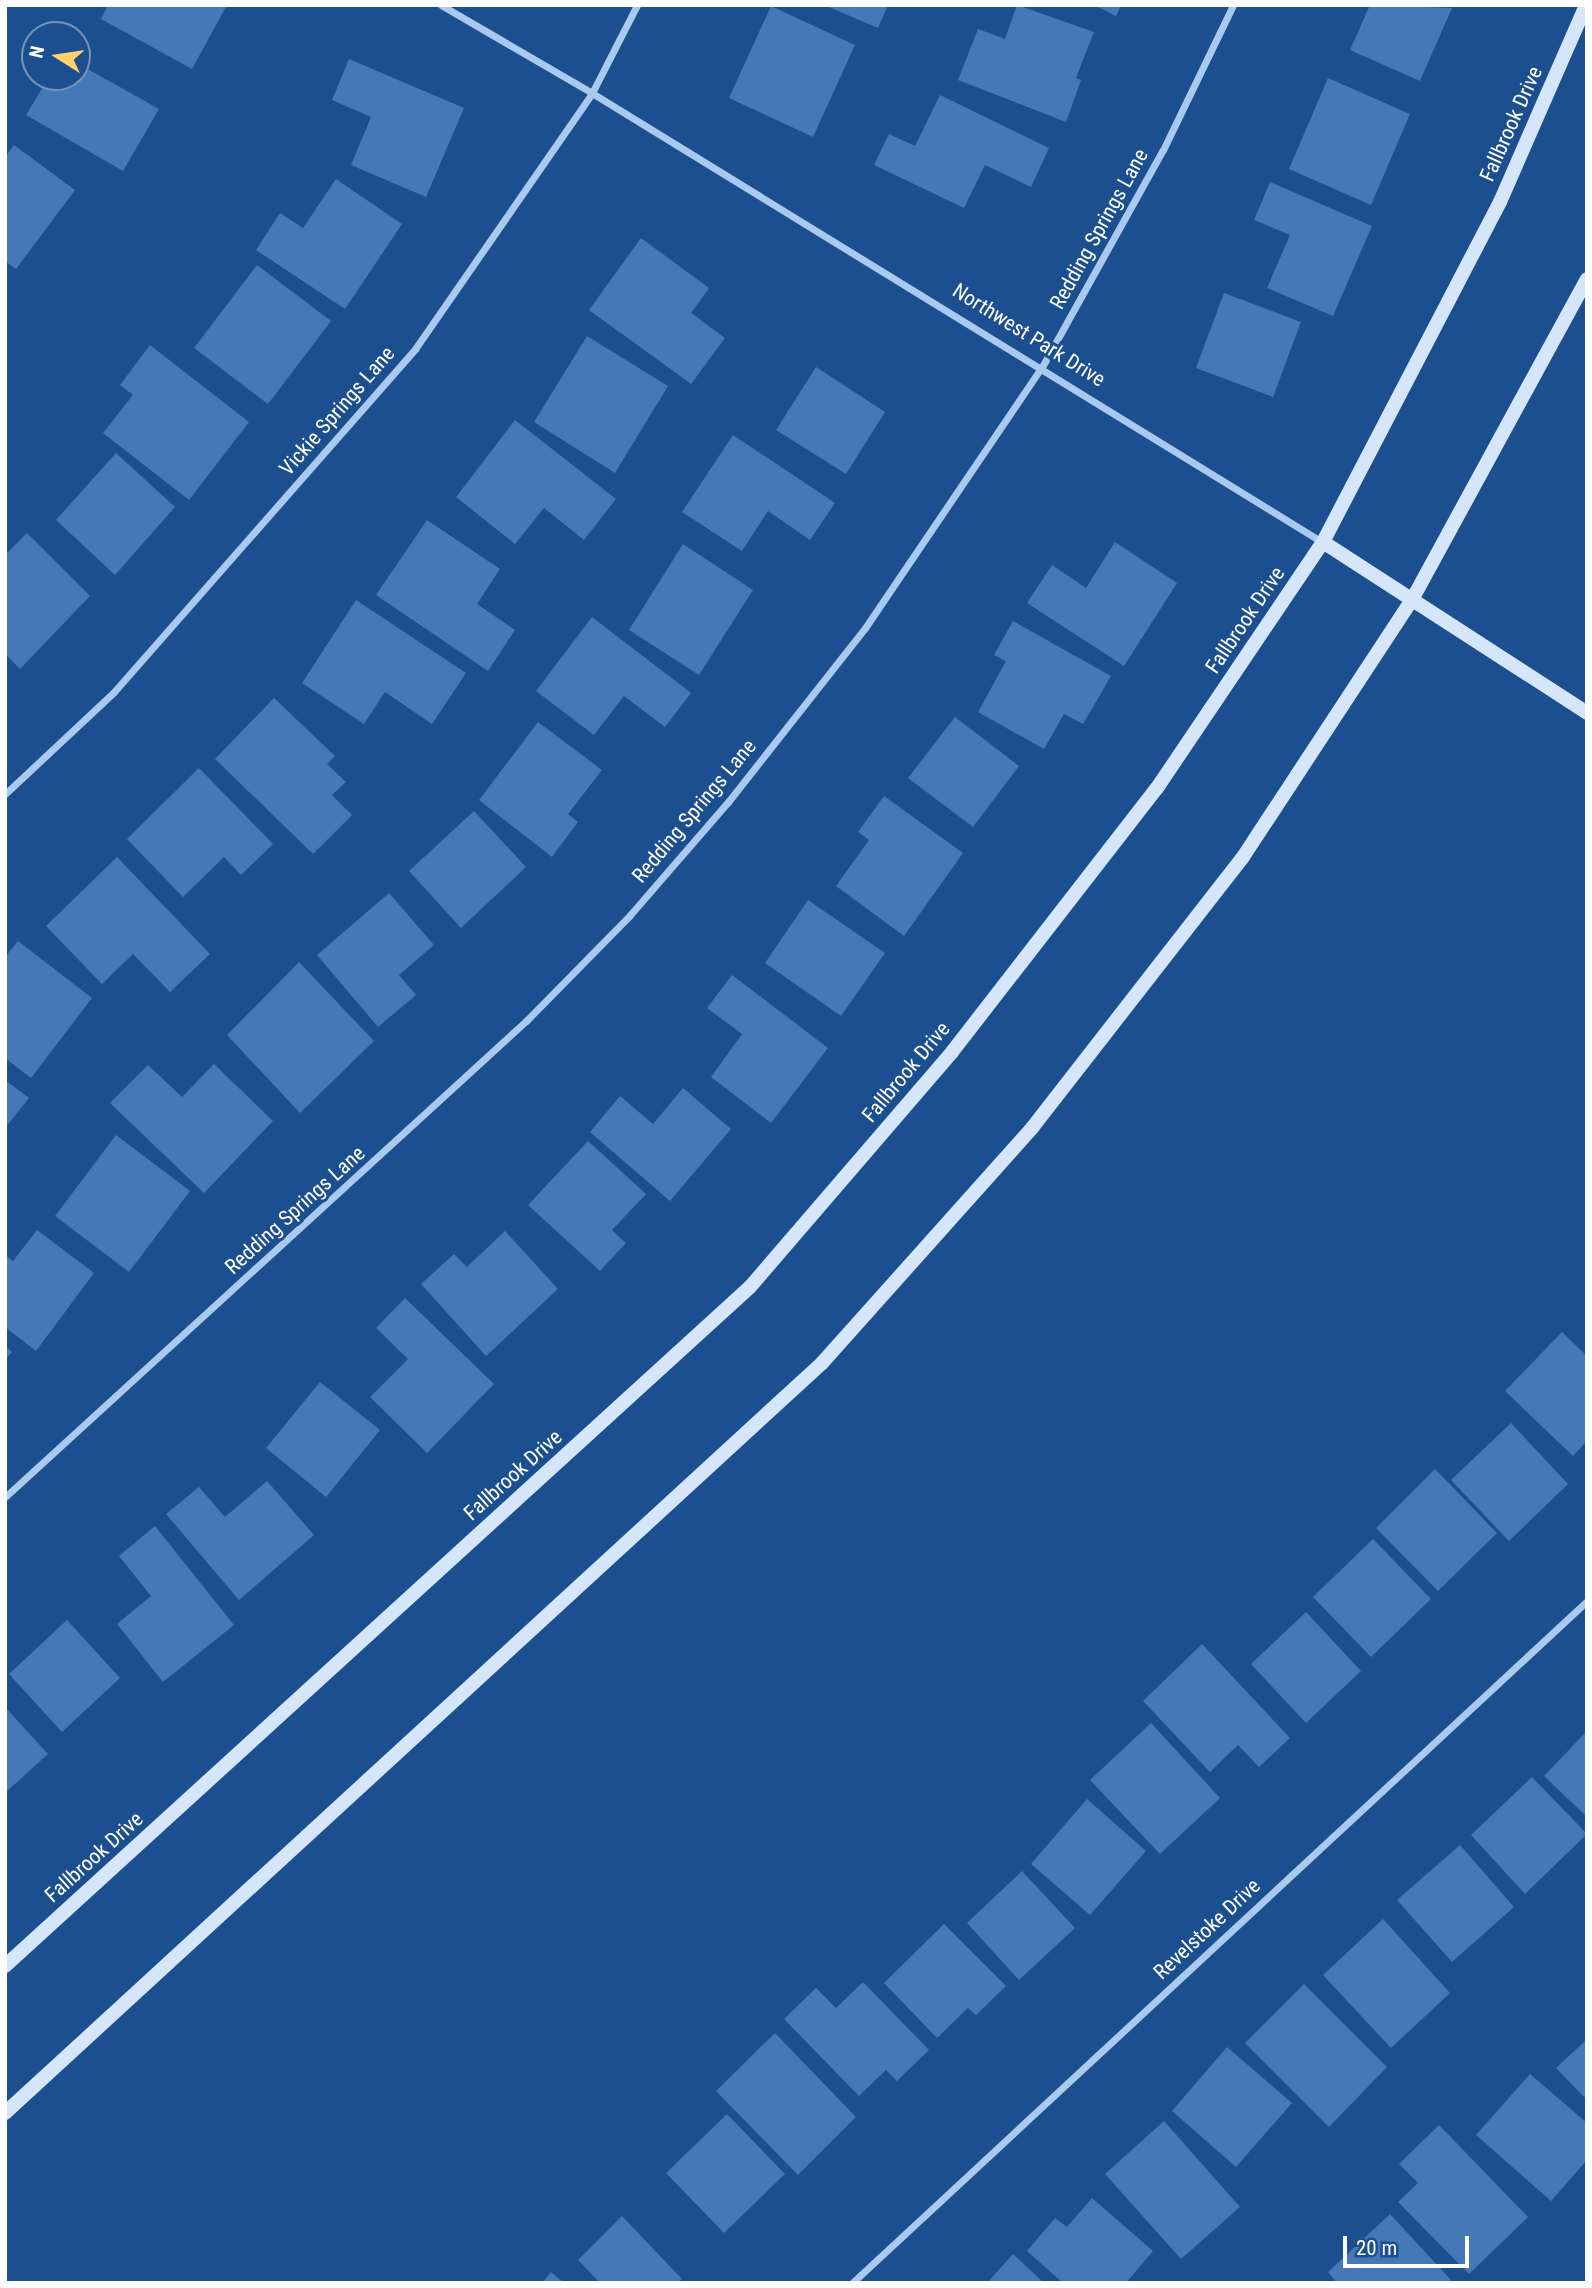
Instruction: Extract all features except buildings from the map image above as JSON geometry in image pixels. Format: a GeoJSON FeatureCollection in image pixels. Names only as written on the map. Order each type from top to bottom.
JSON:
{"type":"FeatureCollection","features":[{"type":"Feature","properties":{"kind":"main road","name":"Fallbrook Drive"},"geometry":{"type":"LineString","coordinates":[[5,1966],[750,1287],[952,1052],[1148,799],[1323,542],[1500,202],[1586,5]]}},
{"type":"Feature","properties":{"kind":"main road"},"geometry":{"type":"LineString","coordinates":[[5,2113],[822,1363],[1032,1128],[1243,857],[1413,598],[1587,279]]}},
{"type":"Feature","properties":{"kind":"main road","name":"Northwest Park Drive"},"geometry":{"type":"LineString","coordinates":[[1323,542],[1587,713]]}},
{"type":"Feature","properties":{"kind":"street","name":"Northwest Park Drive"},"geometry":{"type":"LineString","coordinates":[[441,5],[592,93],[1323,542]]}},
{"type":"Feature","properties":{"kind":"street","name":"Vickie Springs Lane"},"geometry":{"type":"LineString","coordinates":[[5,794],[113,693],[415,349],[592,93],[637,5]]}},
{"type":"Feature","properties":{"kind":"street","name":"Redding Springs Lane"},"geometry":{"type":"LineString","coordinates":[[5,1497],[526,1021],[630,915],[728,802],[864,628],[1042,367],[1163,150],[1233,5]]}},
{"type":"Feature","properties":{"kind":"street","name":"Revelstoke Drive"},"geometry":{"type":"LineString","coordinates":[[852,2283],[1587,1601]]}}]}
